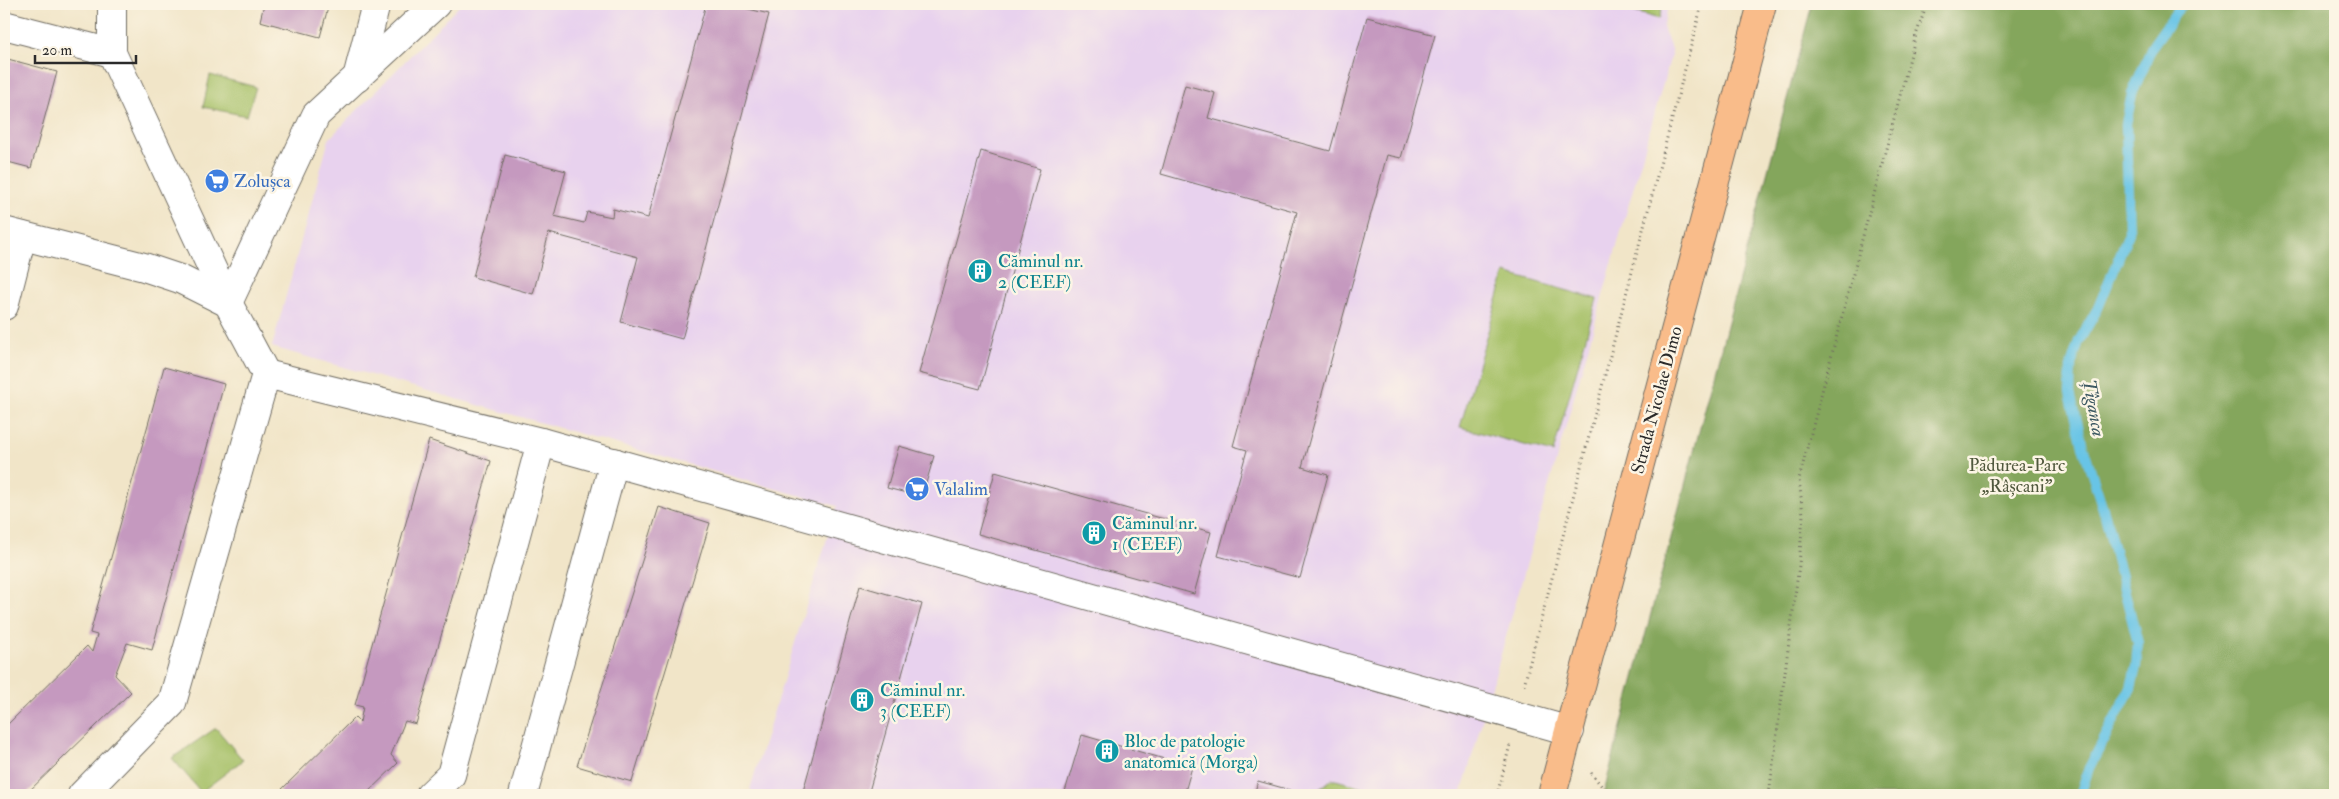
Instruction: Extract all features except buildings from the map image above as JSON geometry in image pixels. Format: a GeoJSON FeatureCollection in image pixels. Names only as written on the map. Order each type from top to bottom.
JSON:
{"type":"FeatureCollection","features":[{"type":"Feature","properties":{"kind":"main road","name":"Strada Nicolae Dimo"},"geometry":{"type":"LineString","coordinates":[[1552,795],[1762,4]]}},
{"type":"Feature","properties":{"kind":"lane"},"geometry":{"type":"LineString","coordinates":[[82,795],[172,704],[266,374],[228,303],[112,53],[112,4]]}},
{"type":"Feature","properties":{"kind":"lane"},"geometry":{"type":"LineString","coordinates":[[357,78],[376,4]]}},
{"type":"Feature","properties":{"kind":"lane"},"geometry":{"type":"LineString","coordinates":[[228,303],[316,115],[436,4]]}},
{"type":"Feature","properties":{"kind":"lane"},"geometry":{"type":"LineString","coordinates":[[4,25],[112,53]]}},
{"type":"Feature","properties":{"kind":"lane"},"geometry":{"type":"LineString","coordinates":[[4,306],[13,233],[153,270],[180,279],[228,303]]}},
{"type":"Feature","properties":{"kind":"lane"},"geometry":{"type":"LineString","coordinates":[[266,374],[541,442],[1570,731]]}},
{"type":"Feature","properties":{"kind":"lane"},"geometry":{"type":"LineString","coordinates":[[430,795],[450,775],[541,442]]}},
{"type":"Feature","properties":{"kind":"lane"},"geometry":{"type":"LineString","coordinates":[[523,795],[614,462]]}},
{"type":"Feature","properties":{"kind":"path"},"geometry":{"type":"LineString","coordinates":[[1497,795],[1702,4]]}},
{"type":"Feature","properties":{"kind":"path"},"geometry":{"type":"LineString","coordinates":[[1769,795],[1799,565],[1803,516],[1799,479],[1916,34],[1927,4]]}},
{"type":"Feature","properties":{"kind":"path"},"geometry":{"type":"LineString","coordinates":[[1586,766],[1609,795]]}},
{"type":"Feature","properties":{"kind":"shaded area"},"geometry":{"type":"Polygon","coordinates":[[[461,4],[1669,4],[1663,27],[1672,52],[1461,795],[756,795],[750,789],[837,506],[272,347],[329,139],[461,4]]]}},
{"type":"Feature","properties":{"kind":"green space"},"geometry":{"type":"Polygon","coordinates":[[[1607,4],[1663,4],[1659,19],[1607,4]]]}},
{"type":"Feature","properties":{"kind":"green space","name":"Pădurea-Parc „Râșcani”"},"geometry":{"type":"Polygon","coordinates":[[[1812,4],[2335,4],[2335,795],[1603,795],[1812,4]]]}},
{"type":"Feature","properties":{"kind":"green space"},"geometry":{"type":"Polygon","coordinates":[[[210,75],[256,87],[247,116],[203,107],[210,75]]]}},
{"type":"Feature","properties":{"kind":"green space"},"geometry":{"type":"Polygon","coordinates":[[[1505,273],[1597,299],[1553,453],[1460,427],[1505,273]]]}},
{"type":"Feature","properties":{"kind":"green space"},"geometry":{"type":"Polygon","coordinates":[[[216,728],[243,760],[201,792],[172,758],[216,728]]]}},
{"type":"Feature","properties":{"kind":"green space"},"geometry":{"type":"Polygon","coordinates":[[[1332,779],[1393,795],[1312,795],[1332,779]]]}},
{"type":"Feature","properties":{"kind":"waterway","name":"Țîganca"},"geometry":{"type":"LineString","coordinates":[[2080,795],[2089,768],[2131,688],[2136,667],[2138,643],[2105,515],[2083,446],[2070,393],[2071,366],[2079,341],[2098,308],[2129,233],[2126,124],[2132,94],[2153,45],[2182,4]]}},
{"type":"Feature","properties":{"kind":"place","name":"Zolușca"},"geometry":{"type":"Point","coordinates":[217,181]}},
{"type":"Feature","properties":{"kind":"place","name":"Căminul nr. 2 (CEEF)"},"geometry":{"type":"Point","coordinates":[980,271]}},
{"type":"Feature","properties":{"kind":"place","name":"Valalim"},"geometry":{"type":"Point","coordinates":[917,489]}},
{"type":"Feature","properties":{"kind":"place","name":"Căminul nr. 1 (CEEF)"},"geometry":{"type":"Point","coordinates":[1094,533]}},
{"type":"Feature","properties":{"kind":"place","name":"Căminul nr. 3 (CEEF)"},"geometry":{"type":"Point","coordinates":[862,700]}},
{"type":"Feature","properties":{"kind":"place","name":"Bloc de patologie anatomică (Morga)"},"geometry":{"type":"Point","coordinates":[1107,751]}}]}
